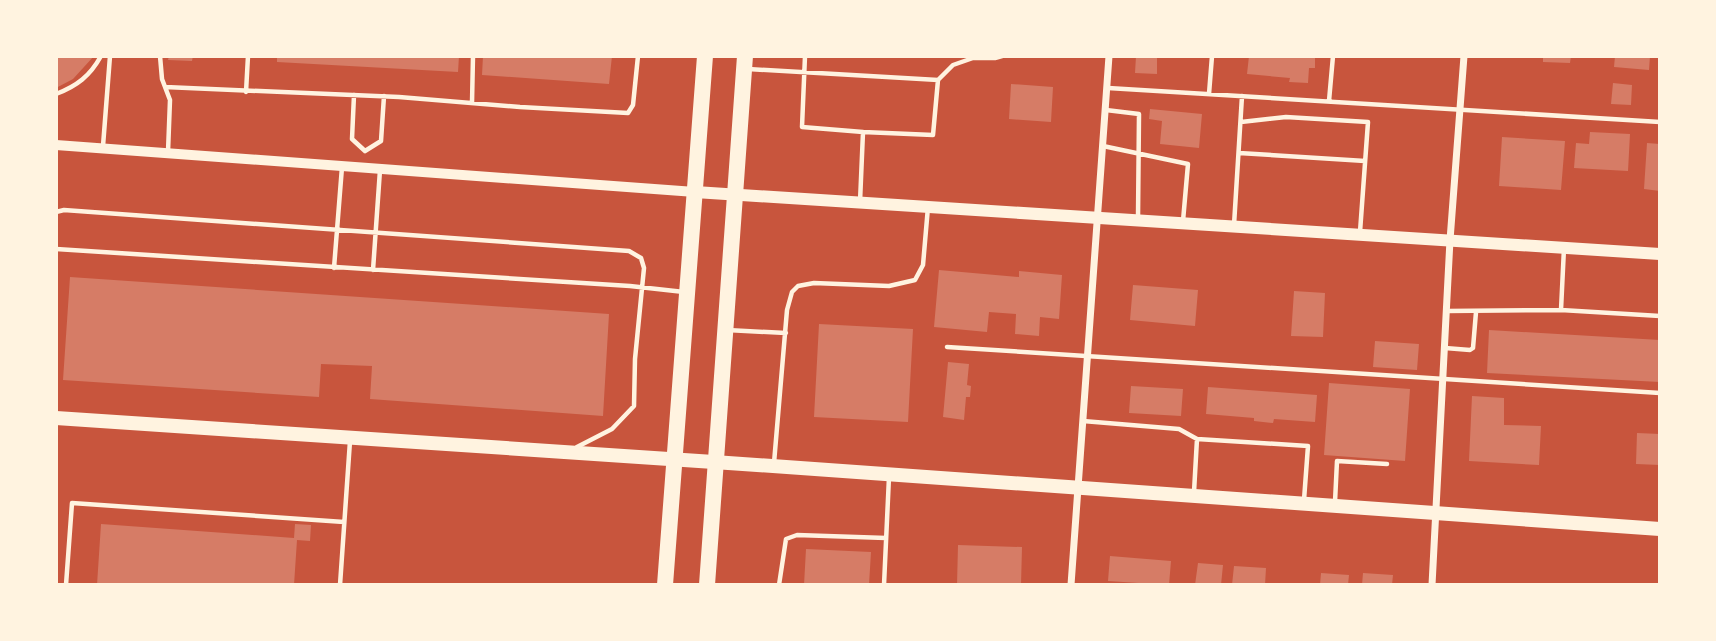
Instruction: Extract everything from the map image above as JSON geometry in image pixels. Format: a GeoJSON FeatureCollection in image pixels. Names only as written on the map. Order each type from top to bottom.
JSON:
{"type":"FeatureCollection","features":[{"type":"Feature","properties":{"kind":"highway"},"geometry":{"type":"LineString","coordinates":[[665,585],[705,56]]}},
{"type":"Feature","properties":{"kind":"highway"},"geometry":{"type":"LineString","coordinates":[[707,585],[745,62]]}},
{"type":"Feature","properties":{"kind":"main road"},"geometry":{"type":"LineString","coordinates":[[695,192],[1660,254]]}},
{"type":"Feature","properties":{"kind":"main road"},"geometry":{"type":"LineString","coordinates":[[56,418],[674,458],[1660,529]]}},
{"type":"Feature","properties":{"kind":"street"},"geometry":{"type":"LineString","coordinates":[[1071,585],[1109,56]]}},
{"type":"Feature","properties":{"kind":"street"},"geometry":{"type":"LineString","coordinates":[[1432,585],[1450,240],[1464,56]]}},
{"type":"Feature","properties":{"kind":"street"},"geometry":{"type":"LineString","coordinates":[[56,145],[695,192]]}},
{"type":"Feature","properties":{"kind":"lane"},"geometry":{"type":"LineString","coordinates":[[56,94],[69,89],[92,72],[101,56]]}},
{"type":"Feature","properties":{"kind":"lane"},"geometry":{"type":"LineString","coordinates":[[103,148],[110,56]]}},
{"type":"Feature","properties":{"kind":"lane"},"geometry":{"type":"LineString","coordinates":[[160,56],[162,79],[170,100],[168,153]]}},
{"type":"Feature","properties":{"kind":"lane"},"geometry":{"type":"LineString","coordinates":[[246,92],[248,56]]}},
{"type":"Feature","properties":{"kind":"lane"},"geometry":{"type":"LineString","coordinates":[[472,103],[473,56]]}},
{"type":"Feature","properties":{"kind":"lane"},"geometry":{"type":"LineString","coordinates":[[166,87],[384,96],[628,113],[634,105],[638,56]]}},
{"type":"Feature","properties":{"kind":"lane"},"geometry":{"type":"LineString","coordinates":[[805,56],[802,127],[933,135],[938,80],[953,65],[968,58],[1002,56]]}},
{"type":"Feature","properties":{"kind":"lane"},"geometry":{"type":"LineString","coordinates":[[1209,94],[1212,56]]}},
{"type":"Feature","properties":{"kind":"lane"},"geometry":{"type":"LineString","coordinates":[[1329,101],[1333,56]]}},
{"type":"Feature","properties":{"kind":"lane"},"geometry":{"type":"LineString","coordinates":[[745,62],[804,72],[938,80]]}},
{"type":"Feature","properties":{"kind":"lane"},"geometry":{"type":"LineString","coordinates":[[1108,88],[1660,122]]}},
{"type":"Feature","properties":{"kind":"lane"},"geometry":{"type":"LineString","coordinates":[[354,95],[352,139],[365,151]]}},
{"type":"Feature","properties":{"kind":"lane"},"geometry":{"type":"LineString","coordinates":[[365,151],[381,141],[384,96]]}},
{"type":"Feature","properties":{"kind":"lane"},"geometry":{"type":"LineString","coordinates":[[1234,226],[1242,96]]}},
{"type":"Feature","properties":{"kind":"lane"},"geometry":{"type":"LineString","coordinates":[[1106,110],[1139,114],[1138,219]]}},
{"type":"Feature","properties":{"kind":"lane"},"geometry":{"type":"LineString","coordinates":[[1241,122],[1286,117],[1368,122],[1360,234]]}},
{"type":"Feature","properties":{"kind":"lane"},"geometry":{"type":"LineString","coordinates":[[860,202],[863,132]]}},
{"type":"Feature","properties":{"kind":"lane"},"geometry":{"type":"LineString","coordinates":[[1103,146],[1188,164],[1183,222]]}},
{"type":"Feature","properties":{"kind":"lane"},"geometry":{"type":"LineString","coordinates":[[364,167],[365,151]]}},
{"type":"Feature","properties":{"kind":"lane"},"geometry":{"type":"LineString","coordinates":[[1239,153],[1365,161]]}},
{"type":"Feature","properties":{"kind":"lane"},"geometry":{"type":"LineString","coordinates":[[334,268],[342,166]]}},
{"type":"Feature","properties":{"kind":"lane"},"geometry":{"type":"LineString","coordinates":[[373,270],[380,169]]}},
{"type":"Feature","properties":{"kind":"lane"},"geometry":{"type":"LineString","coordinates":[[774,465],[787,310],[792,292],[798,286],[814,283],[889,286],[915,280],[923,265],[928,206]]}},
{"type":"Feature","properties":{"kind":"lane"},"geometry":{"type":"LineString","coordinates":[[56,212],[64,210],[337,232],[629,251],[641,258],[644,268],[635,359],[634,406],[612,429],[570,451]]}},
{"type":"Feature","properties":{"kind":"lane"},"geometry":{"type":"LineString","coordinates":[[1561,310],[1564,247]]}},
{"type":"Feature","properties":{"kind":"lane"},"geometry":{"type":"LineString","coordinates":[[56,249],[630,286],[688,293]]}},
{"type":"Feature","properties":{"kind":"lane"},"geometry":{"type":"LineString","coordinates":[[1447,311],[1561,310],[1660,316]]}},
{"type":"Feature","properties":{"kind":"lane"},"geometry":{"type":"LineString","coordinates":[[1445,348],[1473,348],[1476,312]]}},
{"type":"Feature","properties":{"kind":"lane"},"geometry":{"type":"LineString","coordinates":[[725,330],[786,333]]}},
{"type":"Feature","properties":{"kind":"lane"},"geometry":{"type":"LineString","coordinates":[[947,347],[1660,393]]}},
{"type":"Feature","properties":{"kind":"lane"},"geometry":{"type":"LineString","coordinates":[[1082,421],[1179,429],[1197,439],[1308,446],[1304,504]]}},
{"type":"Feature","properties":{"kind":"lane"},"geometry":{"type":"LineString","coordinates":[[340,585],[350,437]]}},
{"type":"Feature","properties":{"kind":"lane"},"geometry":{"type":"LineString","coordinates":[[1193,497],[1197,439]]}},
{"type":"Feature","properties":{"kind":"lane"},"geometry":{"type":"LineString","coordinates":[[1335,506],[1338,461],[1387,464]]}},
{"type":"Feature","properties":{"kind":"lane"},"geometry":{"type":"LineString","coordinates":[[884,585],[890,475]]}},
{"type":"Feature","properties":{"kind":"lane"},"geometry":{"type":"LineString","coordinates":[[66,585],[72,503],[344,522]]}},
{"type":"Feature","properties":{"kind":"lane"},"geometry":{"type":"LineString","coordinates":[[779,585],[786,539],[797,535],[887,538]]}},
{"type":"Feature","properties":{"kind":"building"},"geometry":{"type":"Polygon","coordinates":[[[56,56],[94,56],[73,79],[56,88],[56,56]]]}},
{"type":"Feature","properties":{"kind":"building"},"geometry":{"type":"Polygon","coordinates":[[[169,56],[193,56],[192,61],[168,60],[169,56]]]}},
{"type":"Feature","properties":{"kind":"building"},"geometry":{"type":"Polygon","coordinates":[[[277,56],[459,56],[458,72],[277,62],[277,56]]]}},
{"type":"Feature","properties":{"kind":"building"},"geometry":{"type":"Polygon","coordinates":[[[483,56],[612,56],[609,84],[482,75],[483,56]]]}},
{"type":"Feature","properties":{"kind":"building"},"geometry":{"type":"Polygon","coordinates":[[[1136,56],[1157,56],[1157,74],[1135,73],[1136,56]]]}},
{"type":"Feature","properties":{"kind":"building"},"geometry":{"type":"Polygon","coordinates":[[[1249,56],[1315,56],[1315,68],[1309,68],[1308,83],[1289,82],[1290,78],[1247,74],[1249,56]]]}},
{"type":"Feature","properties":{"kind":"building"},"geometry":{"type":"Polygon","coordinates":[[[1543,56],[1571,56],[1570,63],[1543,62],[1543,56]]]}},
{"type":"Feature","properties":{"kind":"building"},"geometry":{"type":"Polygon","coordinates":[[[1615,56],[1650,56],[1649,70],[1614,67],[1615,56]]]}},
{"type":"Feature","properties":{"kind":"building"},"geometry":{"type":"Polygon","coordinates":[[[1613,83],[1632,85],[1631,105],[1611,104],[1613,83]]]}},
{"type":"Feature","properties":{"kind":"building"},"geometry":{"type":"Polygon","coordinates":[[[1011,84],[1053,87],[1051,122],[1009,119],[1011,84]]]}},
{"type":"Feature","properties":{"kind":"building"},"geometry":{"type":"Polygon","coordinates":[[[1150,109],[1202,114],[1199,148],[1160,144],[1162,121],[1149,119],[1150,109]]]}},
{"type":"Feature","properties":{"kind":"building"},"geometry":{"type":"Polygon","coordinates":[[[1590,132],[1630,134],[1628,171],[1574,168],[1576,143],[1589,144],[1590,132]]]}},
{"type":"Feature","properties":{"kind":"building"},"geometry":{"type":"Polygon","coordinates":[[[1502,137],[1565,141],[1561,190],[1499,186],[1502,137]]]}},
{"type":"Feature","properties":{"kind":"building"},"geometry":{"type":"Polygon","coordinates":[[[1647,143],[1660,144],[1660,191],[1644,189],[1647,143]]]}},
{"type":"Feature","properties":{"kind":"building"},"geometry":{"type":"Polygon","coordinates":[[[939,270],[1019,277],[1019,271],[1062,275],[1059,319],[1040,317],[1039,336],[1015,334],[1016,314],[989,312],[987,332],[934,327],[939,270]]]}},
{"type":"Feature","properties":{"kind":"building"},"geometry":{"type":"Polygon","coordinates":[[[70,277],[609,314],[603,416],[370,399],[372,366],[321,364],[319,397],[63,380],[70,277]]]}},
{"type":"Feature","properties":{"kind":"building"},"geometry":{"type":"Polygon","coordinates":[[[1133,285],[1198,290],[1195,326],[1130,320],[1133,285]]]}},
{"type":"Feature","properties":{"kind":"building"},"geometry":{"type":"Polygon","coordinates":[[[1294,291],[1325,293],[1323,337],[1291,336],[1294,291]]]}},
{"type":"Feature","properties":{"kind":"building"},"geometry":{"type":"Polygon","coordinates":[[[819,324],[913,329],[908,422],[814,417],[819,324]]]}},
{"type":"Feature","properties":{"kind":"building"},"geometry":{"type":"Polygon","coordinates":[[[1489,330],[1660,340],[1660,382],[1487,373],[1489,330]]]}},
{"type":"Feature","properties":{"kind":"building"},"geometry":{"type":"Polygon","coordinates":[[[1375,341],[1419,344],[1417,370],[1373,367],[1375,341]]]}},
{"type":"Feature","properties":{"kind":"building"},"geometry":{"type":"Polygon","coordinates":[[[948,362],[969,364],[967,385],[971,386],[970,397],[966,397],[964,420],[943,417],[948,362]]]}},
{"type":"Feature","properties":{"kind":"building"},"geometry":{"type":"Polygon","coordinates":[[[1329,383],[1410,389],[1405,461],[1324,455],[1329,383]]]}},
{"type":"Feature","properties":{"kind":"building"},"geometry":{"type":"Polygon","coordinates":[[[1131,386],[1183,389],[1181,416],[1129,413],[1131,386]]]}},
{"type":"Feature","properties":{"kind":"building"},"geometry":{"type":"Polygon","coordinates":[[[1208,387],[1317,395],[1315,422],[1274,419],[1273,423],[1254,421],[1254,418],[1206,414],[1208,387]]]}},
{"type":"Feature","properties":{"kind":"building"},"geometry":{"type":"Polygon","coordinates":[[[1472,396],[1504,398],[1504,425],[1541,426],[1539,465],[1469,461],[1472,396]]]}},
{"type":"Feature","properties":{"kind":"building"},"geometry":{"type":"Polygon","coordinates":[[[1637,433],[1660,434],[1660,465],[1636,464],[1637,433]]]}},
{"type":"Feature","properties":{"kind":"building"},"geometry":{"type":"Polygon","coordinates":[[[101,524],[294,538],[295,524],[311,525],[310,541],[297,540],[294,585],[97,585],[101,524]]]}},
{"type":"Feature","properties":{"kind":"building"},"geometry":{"type":"Polygon","coordinates":[[[958,545],[1022,547],[1021,585],[957,585],[958,545]]]}},
{"type":"Feature","properties":{"kind":"building"},"geometry":{"type":"Polygon","coordinates":[[[806,549],[871,552],[869,585],[804,585],[806,549]]]}},
{"type":"Feature","properties":{"kind":"building"},"geometry":{"type":"Polygon","coordinates":[[[1110,556],[1171,561],[1169,585],[1108,581],[1110,556]]]}},
{"type":"Feature","properties":{"kind":"building"},"geometry":{"type":"Polygon","coordinates":[[[1198,563],[1223,565],[1221,585],[1195,585],[1198,563]]]}},
{"type":"Feature","properties":{"kind":"building"},"geometry":{"type":"Polygon","coordinates":[[[1234,566],[1266,568],[1265,585],[1232,585],[1234,566]]]}},
{"type":"Feature","properties":{"kind":"building"},"geometry":{"type":"Polygon","coordinates":[[[1321,573],[1349,575],[1348,585],[1320,585],[1321,573]]]}},
{"type":"Feature","properties":{"kind":"building"},"geometry":{"type":"Polygon","coordinates":[[[1363,573],[1393,575],[1392,585],[1362,585],[1363,573]]]}}]}
